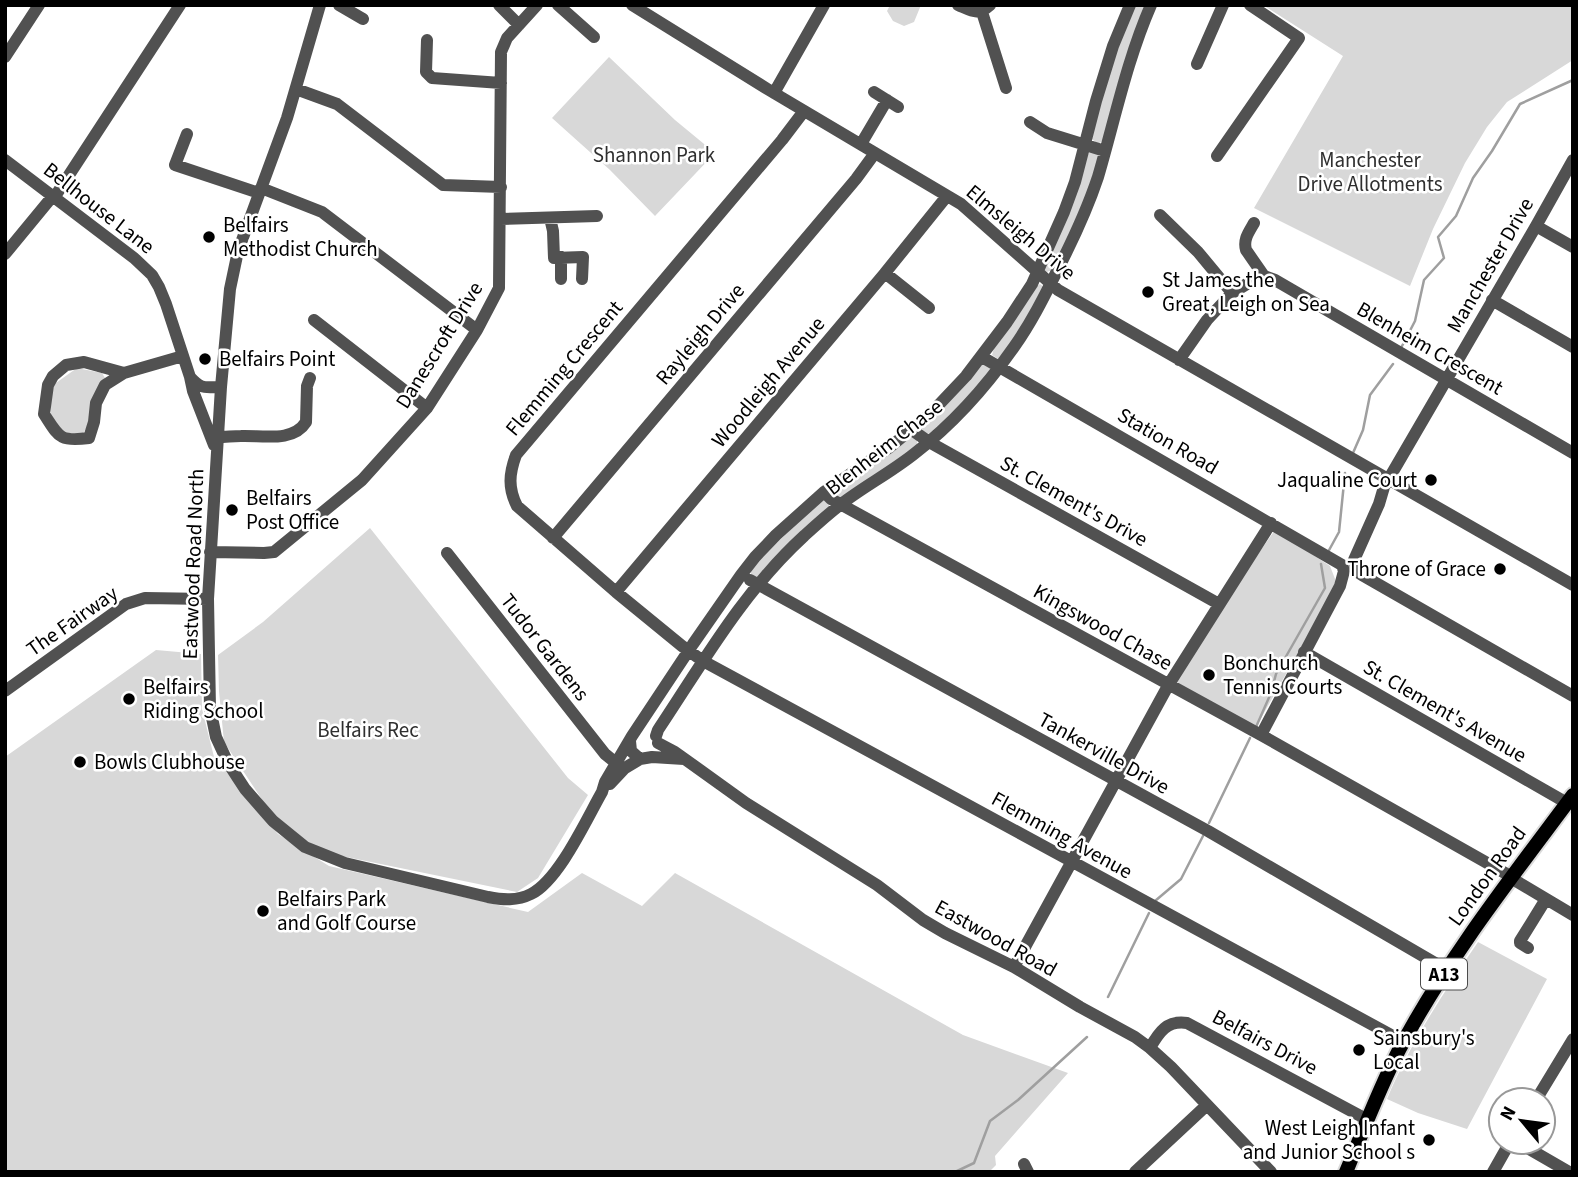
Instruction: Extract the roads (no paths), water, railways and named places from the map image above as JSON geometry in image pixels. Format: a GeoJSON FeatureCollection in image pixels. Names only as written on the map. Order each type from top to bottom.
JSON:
{"type":"FeatureCollection","features":[{"type":"Feature","properties":{"kind":"main road","name":"London Road"},"geometry":{"type":"LineString","coordinates":[[1346,1172],[1385,1078],[1447,970],[1511,878],[1570,801]]}},
{"type":"Feature","properties":{"kind":"street"},"geometry":{"type":"LineString","coordinates":[[5,57],[39,5]]}},
{"type":"Feature","properties":{"kind":"street"},"geometry":{"type":"LineString","coordinates":[[5,254],[53,197],[180,5]]}},
{"type":"Feature","properties":{"kind":"street","name":"Eastwood Road North"},"geometry":{"type":"LineString","coordinates":[[320,5],[296,89],[233,269],[221,387],[208,599],[210,708],[216,737],[228,763],[261,809],[288,835],[305,846],[345,863],[488,897],[510,900],[522,897],[537,890],[550,879],[602,792]]}},
{"type":"Feature","properties":{"kind":"street"},"geometry":{"type":"LineString","coordinates":[[339,5],[363,19]]}},
{"type":"Feature","properties":{"kind":"street"},"geometry":{"type":"LineString","coordinates":[[499,5],[519,25]]}},
{"type":"Feature","properties":{"kind":"street","name":"Danescroft Drive"},"geometry":{"type":"LineString","coordinates":[[210,552],[264,553],[274,552],[282,547],[362,480],[427,408],[477,330],[499,288],[501,52],[507,38],[537,5]]}},
{"type":"Feature","properties":{"kind":"street"},"geometry":{"type":"LineString","coordinates":[[558,5],[594,37]]}},
{"type":"Feature","properties":{"kind":"street","name":"Elmsleigh Drive"},"geometry":{"type":"LineString","coordinates":[[632,5],[961,204],[1037,273],[1065,294],[1573,585]]}},
{"type":"Feature","properties":{"kind":"street"},"geometry":{"type":"LineString","coordinates":[[774,93],[824,5]]}},
{"type":"Feature","properties":{"kind":"street"},"geometry":{"type":"LineString","coordinates":[[958,5],[973,11],[986,9],[1006,88]]}},
{"type":"Feature","properties":{"kind":"street","name":"Blenheim Chase"},"geometry":{"type":"LineString","coordinates":[[632,737],[741,575],[776,535],[824,492],[912,430],[950,394],[982,357],[1007,322],[1037,273],[1064,212],[1086,145],[1113,46],[1130,5]]}},
{"type":"Feature","properties":{"kind":"street","name":"Blenheim Chase"},"geometry":{"type":"LineString","coordinates":[[657,739],[658,730],[757,584],[794,545],[841,504],[929,442],[967,406],[1000,366],[1031,321],[1074,239],[1088,205],[1128,67],[1151,5]]}},
{"type":"Feature","properties":{"kind":"street"},"geometry":{"type":"LineString","coordinates":[[1196,64],[1223,5]]}},
{"type":"Feature","properties":{"kind":"street"},"geometry":{"type":"LineString","coordinates":[[1217,156],[1299,38],[1250,5]]}},
{"type":"Feature","properties":{"kind":"street"},"geometry":{"type":"LineString","coordinates":[[427,40],[426,72],[432,78],[501,83]]}},
{"type":"Feature","properties":{"kind":"street"},"geometry":{"type":"LineString","coordinates":[[296,89],[337,104],[443,185],[501,187]]}},
{"type":"Feature","properties":{"kind":"street"},"geometry":{"type":"LineString","coordinates":[[861,144],[892,103],[874,92]]}},
{"type":"Feature","properties":{"kind":"street","name":"Flemming Crescent"},"geometry":{"type":"LineString","coordinates":[[703,661],[616,592],[517,506],[511,494],[511,467],[516,455],[804,111]]}},
{"type":"Feature","properties":{"kind":"street"},"geometry":{"type":"LineString","coordinates":[[1030,122],[1047,133],[1105,151]]}},
{"type":"Feature","properties":{"kind":"street"},"geometry":{"type":"LineString","coordinates":[[187,134],[174,171],[260,190],[322,212],[477,330]]}},
{"type":"Feature","properties":{"kind":"street","name":"Rayleigh Drive"},"geometry":{"type":"LineString","coordinates":[[553,538],[876,153]]}},
{"type":"Feature","properties":{"kind":"street","name":"Bellhouse Lane"},"geometry":{"type":"LineString","coordinates":[[5,160],[134,258],[152,275],[166,304],[190,376],[199,393],[217,452]]}},
{"type":"Feature","properties":{"kind":"street","name":"Manchester Drive"},"geometry":{"type":"LineString","coordinates":[[1573,160],[1380,495],[1379,504],[1354,561],[1356,571],[1362,575],[1573,696]]}},
{"type":"Feature","properties":{"kind":"street","name":"Woodleigh Avenue"},"geometry":{"type":"LineString","coordinates":[[616,592],[947,196]]}},
{"type":"Feature","properties":{"kind":"street"},"geometry":{"type":"LineString","coordinates":[[1160,215],[1198,253],[1232,293]]}},
{"type":"Feature","properties":{"kind":"street"},"geometry":{"type":"LineString","coordinates":[[501,219],[597,216]]}},
{"type":"Feature","properties":{"kind":"street"},"geometry":{"type":"LineString","coordinates":[[550,218],[554,258],[583,257],[582,279]]}},
{"type":"Feature","properties":{"kind":"street"},"geometry":{"type":"LineString","coordinates":[[1179,360],[1207,320],[1232,293],[1264,276],[1246,250],[1245,239],[1254,223]]}},
{"type":"Feature","properties":{"kind":"street"},"geometry":{"type":"LineString","coordinates":[[1536,226],[1573,247]]}},
{"type":"Feature","properties":{"kind":"street"},"geometry":{"type":"LineString","coordinates":[[561,257],[561,279]]}},
{"type":"Feature","properties":{"kind":"street"},"geometry":{"type":"LineString","coordinates":[[885,273],[929,309]]}},
{"type":"Feature","properties":{"kind":"street","name":"Blenheim Crescent"},"geometry":{"type":"LineString","coordinates":[[1264,276],[1275,279],[1573,453]]}},
{"type":"Feature","properties":{"kind":"street"},"geometry":{"type":"LineString","coordinates":[[1492,300],[1573,347]]}},
{"type":"Feature","properties":{"kind":"street"},"geometry":{"type":"LineString","coordinates":[[314,320],[427,408]]}},
{"type":"Feature","properties":{"kind":"street"},"geometry":{"type":"LineString","coordinates":[[124,373],[84,362],[66,365],[53,376],[48,385],[44,414],[58,436],[71,440],[89,438],[96,403],[105,385],[124,373],[183,356]]}},
{"type":"Feature","properties":{"kind":"street","name":"Station Road"},"geometry":{"type":"LineString","coordinates":[[982,357],[1342,565],[1343,579],[1304,652]]}},
{"type":"Feature","properties":{"kind":"street"},"geometry":{"type":"LineString","coordinates":[[218,438],[243,435],[274,438],[304,426],[310,378]]}},
{"type":"Feature","properties":{"kind":"street"},"geometry":{"type":"LineString","coordinates":[[199,393],[221,387]]}},
{"type":"Feature","properties":{"kind":"street"},"geometry":{"type":"LineString","coordinates":[[205,419],[219,418]]}},
{"type":"Feature","properties":{"kind":"street","name":"St. Clement's Drive"},"geometry":{"type":"LineString","coordinates":[[912,430],[1219,604]]}},
{"type":"Feature","properties":{"kind":"street","name":"Kingswood Chase"},"geometry":{"type":"LineString","coordinates":[[824,492],[831,499],[1261,735],[1573,915]]}},
{"type":"Feature","properties":{"kind":"street"},"geometry":{"type":"LineString","coordinates":[[1014,967],[1169,684],[1270,523]]}},
{"type":"Feature","properties":{"kind":"street","name":"Tudor Gardens"},"geometry":{"type":"LineString","coordinates":[[447,553],[605,754],[616,763]]}},
{"type":"Feature","properties":{"kind":"street","name":"Tankerville Drive"},"geometry":{"type":"LineString","coordinates":[[741,575],[1208,831],[1447,970]]}},
{"type":"Feature","properties":{"kind":"street","name":"The Fairway"},"geometry":{"type":"LineString","coordinates":[[5,691],[126,604],[145,598],[208,599]]}},
{"type":"Feature","properties":{"kind":"street"},"geometry":{"type":"LineString","coordinates":[[1261,735],[1304,652]]}},
{"type":"Feature","properties":{"kind":"street","name":"St. Clement's Avenue"},"geometry":{"type":"LineString","coordinates":[[1304,652],[1570,801]]}},
{"type":"Feature","properties":{"kind":"street","name":"Flemming Avenue"},"geometry":{"type":"LineString","coordinates":[[703,661],[1404,1042]]}},
{"type":"Feature","properties":{"kind":"street"},"geometry":{"type":"LineString","coordinates":[[647,730],[657,739],[658,748],[617,775],[602,792],[604,782],[632,737],[639,731],[647,730]]}},
{"type":"Feature","properties":{"kind":"street"},"geometry":{"type":"LineString","coordinates":[[632,737],[631,751],[646,758]]}},
{"type":"Feature","properties":{"kind":"street","name":"Eastwood Road"},"geometry":{"type":"LineString","coordinates":[[657,739],[758,811],[877,885],[923,920],[1014,967],[1150,1048],[1271,1172]]}},
{"type":"Feature","properties":{"kind":"street","name":"Eastwood Road"},"geometry":{"type":"LineString","coordinates":[[646,758],[684,760]]}},
{"type":"Feature","properties":{"kind":"street"},"geometry":{"type":"LineString","coordinates":[[1528,948],[1520,942],[1546,899]]}},
{"type":"Feature","properties":{"kind":"street","name":"Belfairs Drive"},"geometry":{"type":"LineString","coordinates":[[1150,1048],[1158,1033],[1168,1025],[1187,1023],[1368,1120]]}},
{"type":"Feature","properties":{"kind":"street"},"geometry":{"type":"LineString","coordinates":[[1544,1086],[1573,1039]]}},
{"type":"Feature","properties":{"kind":"street"},"geometry":{"type":"LineString","coordinates":[[1135,1172],[1207,1105]]}},
{"type":"Feature","properties":{"kind":"street"},"geometry":{"type":"LineString","coordinates":[[1493,1172],[1502,1156]]}},
{"type":"Feature","properties":{"kind":"street"},"geometry":{"type":"LineString","coordinates":[[1541,1156],[1569,1172]]}},
{"type":"Feature","properties":{"kind":"waterway"},"geometry":{"type":"LineString","coordinates":[[1401,348],[1415,321],[1424,280],[1444,258],[1438,237],[1456,216],[1473,178],[1520,104],[1573,80]]}},
{"type":"Feature","properties":{"kind":"waterway"},"geometry":{"type":"LineString","coordinates":[[1353,453],[1363,430],[1370,395],[1393,364]]}},
{"type":"Feature","properties":{"kind":"waterway"},"geometry":{"type":"LineString","coordinates":[[1328,552],[1339,532],[1345,473]]}},
{"type":"Feature","properties":{"kind":"waterway"},"geometry":{"type":"LineString","coordinates":[[1256,727],[1276,674],[1325,588],[1321,564]]}},
{"type":"Feature","properties":{"kind":"waterway"},"geometry":{"type":"LineString","coordinates":[[1209,823],[1250,738]]}},
{"type":"Feature","properties":{"kind":"waterway"},"geometry":{"type":"LineString","coordinates":[[1155,901],[1181,879],[1203,836]]}},
{"type":"Feature","properties":{"kind":"waterway"},"geometry":{"type":"LineString","coordinates":[[1108,997],[1149,913]]}},
{"type":"Feature","properties":{"kind":"waterway"},"geometry":{"type":"LineString","coordinates":[[955,1172],[974,1163],[990,1121],[1018,1100],[1087,1037]]}},
{"type":"Feature","properties":{"kind":"place","name":"Belfairs Methodist Church"},"geometry":{"type":"Point","coordinates":[209,237]}},
{"type":"Feature","properties":{"kind":"place","name":"St James the Great, Leigh on Sea"},"geometry":{"type":"Point","coordinates":[1148,292]}},
{"type":"Feature","properties":{"kind":"place","name":"Belfairs Point"},"geometry":{"type":"Point","coordinates":[205,359]}},
{"type":"Feature","properties":{"kind":"place","name":"Jaqualine Court"},"geometry":{"type":"Point","coordinates":[1431,480]}},
{"type":"Feature","properties":{"kind":"place","name":"Belfairs Post Office"},"geometry":{"type":"Point","coordinates":[232,510]}},
{"type":"Feature","properties":{"kind":"place","name":"Throne of Grace"},"geometry":{"type":"Point","coordinates":[1500,569]}},
{"type":"Feature","properties":{"kind":"place","name":"Bonchurch Tennis Courts"},"geometry":{"type":"Point","coordinates":[1209,675]}},
{"type":"Feature","properties":{"kind":"place","name":"Belfairs Riding School"},"geometry":{"type":"Point","coordinates":[129,699]}},
{"type":"Feature","properties":{"kind":"place","name":"Bowls Clubhouse"},"geometry":{"type":"Point","coordinates":[80,762]}},
{"type":"Feature","properties":{"kind":"place","name":"Belfairs Park and Golf Course"},"geometry":{"type":"Point","coordinates":[263,911]}},
{"type":"Feature","properties":{"kind":"place","name":"Sainsbury's Local"},"geometry":{"type":"Point","coordinates":[1359,1050]}},
{"type":"Feature","properties":{"kind":"place","name":"West Leigh Infant and Junior School s"},"geometry":{"type":"Point","coordinates":[1429,1140]}},
{"type":"Feature","properties":{"kind":"park label","name":"Shannon Park"},"geometry":{"type":"Point","coordinates":[654,155]}},
{"type":"Feature","properties":{"kind":"park label","name":"Manchester Drive Allotments"},"geometry":{"type":"Point","coordinates":[1370,172]}},
{"type":"Feature","properties":{"kind":"park label","name":"Belfairs Rec"},"geometry":{"type":"Point","coordinates":[368,730]}}]}
